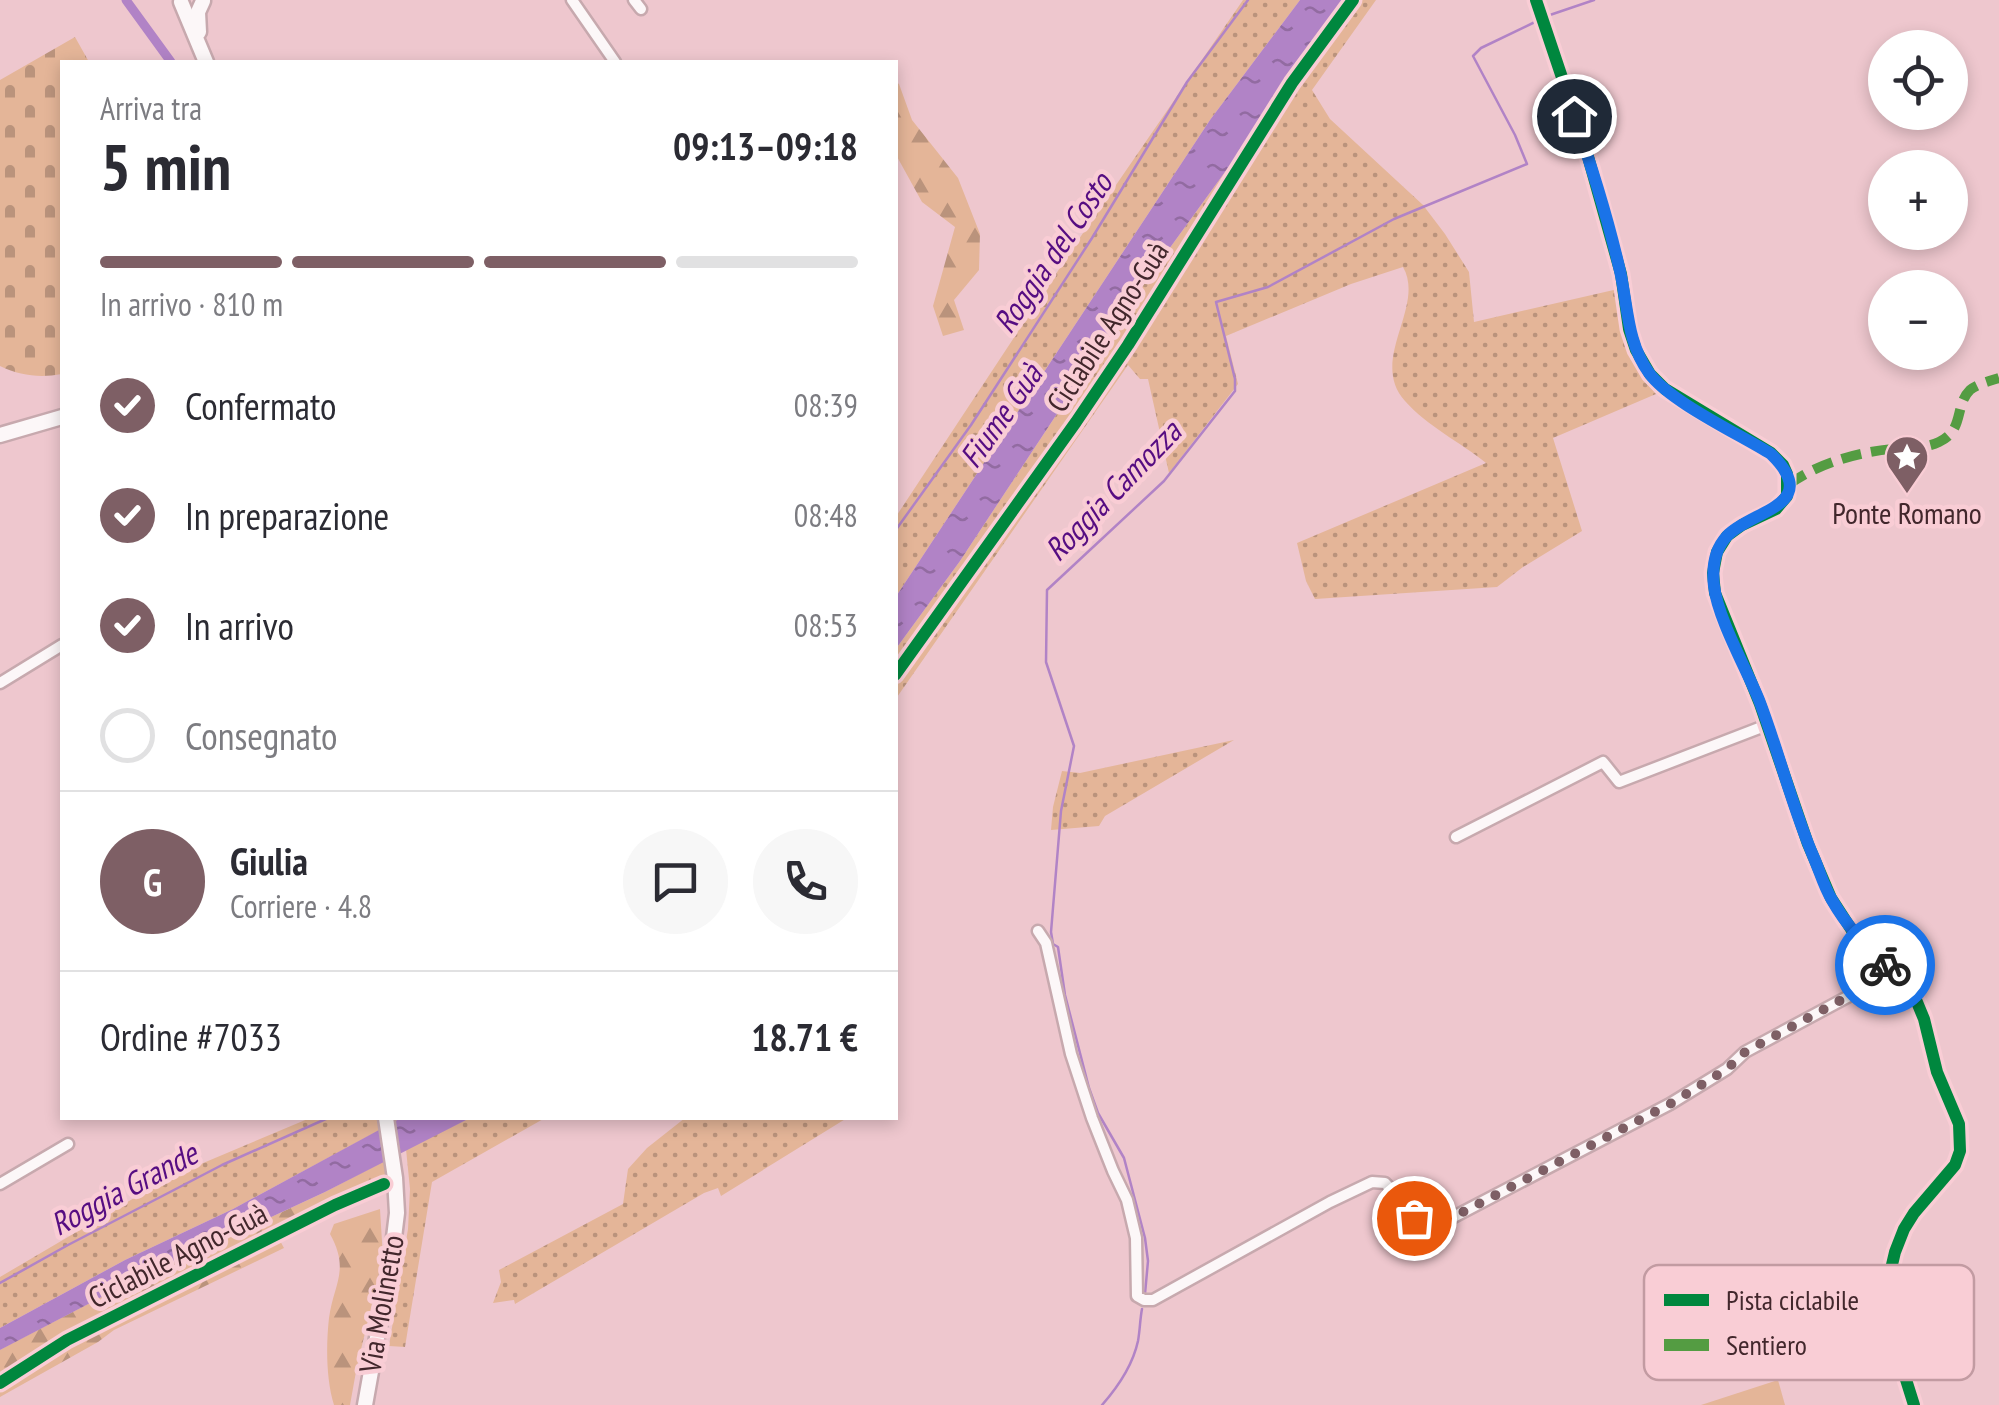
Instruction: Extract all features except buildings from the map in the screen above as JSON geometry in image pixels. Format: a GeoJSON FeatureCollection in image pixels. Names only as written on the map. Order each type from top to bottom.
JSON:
{"type":"FeatureCollection","features":[{"type":"Feature","properties":{"kind":"main road"},"geometry":{"type":"LineString","coordinates":[[179,1],[192,4],[203,0]]}},
{"type":"Feature","properties":{"kind":"main road"},"geometry":{"type":"LineString","coordinates":[[200,47],[198,12],[203,0]]}},
{"type":"Feature","properties":{"kind":"main road"},"geometry":{"type":"LineString","coordinates":[[179,1],[205,60]]}},
{"type":"Feature","properties":{"kind":"main road"},"geometry":{"type":"LineString","coordinates":[[0,435],[60,418]]}},
{"type":"Feature","properties":{"kind":"main road","name":"Via Molinetto"},"geometry":{"type":"LineString","coordinates":[[365,1405],[397,1213],[386,1120]]}},
{"type":"Feature","properties":{"kind":"street"},"geometry":{"type":"LineString","coordinates":[[572,0],[615,60]]}},
{"type":"Feature","properties":{"kind":"street"},"geometry":{"type":"LineString","coordinates":[[1536,0],[1590,164],[1621,274],[1636,350],[1665,390],[1771,454],[1788,474],[1786,496],[1776,509],[1742,525],[1727,536],[1717,552],[1715,594],[1830,898],[1855,934],[1912,990],[1958,1124],[1960,1151],[1955,1165],[1914,1213],[1891,1265]]}},
{"type":"Feature","properties":{"kind":"street"},"geometry":{"type":"LineString","coordinates":[[0,682],[60,646]]}},
{"type":"Feature","properties":{"kind":"street"},"geometry":{"type":"LineString","coordinates":[[1456,837],[1603,762],[1618,782],[1767,725]]}},
{"type":"Feature","properties":{"kind":"street"},"geometry":{"type":"LineString","coordinates":[[1038,930],[1046,942],[1071,1054],[1092,1118],[1128,1200],[1136,1238],[1136,1296],[1144,1300],[1153,1300],[1372,1182],[1385,1183],[1414,1218],[1428,1225],[1442,1223],[1670,1104],[1727,1069],[1745,1052],[1878,980],[1888,968]]}},
{"type":"Feature","properties":{"kind":"street"},"geometry":{"type":"LineString","coordinates":[[0,1184],[68,1144]]}},
{"type":"Feature","properties":{"kind":"street"},"geometry":{"type":"LineString","coordinates":[[1907,1380],[1914,1405]]}},
{"type":"Feature","properties":{"kind":"green space"},"geometry":{"type":"Polygon","coordinates":[[[1243,0],[1300,0],[1210,120],[898,593],[898,513],[1243,0]]]}},
{"type":"Feature","properties":{"kind":"green space"},"geometry":{"type":"Polygon","coordinates":[[[1350,0],[1376,0],[1312,90],[1330,119],[1423,205],[1445,234],[1469,272],[1474,322],[1618,289],[1628,345],[1639,371],[1656,394],[1553,438],[1582,531],[1497,587],[1315,599],[1306,581],[1297,543],[1486,463],[1423,418],[1395,385],[1394,351],[1408,299],[1403,267],[1351,284],[1226,336],[1238,384],[1169,473],[1148,379],[1140,379],[1128,365],[898,696],[898,646],[960,561],[1132,300],[1350,0]]]}},
{"type":"Feature","properties":{"kind":"green space"},"geometry":{"type":"Polygon","coordinates":[[[75,37],[88,60],[60,60],[60,374],[31,375],[0,366],[0,80],[75,37]]]}},
{"type":"Feature","properties":{"kind":"green space"},"geometry":{"type":"Polygon","coordinates":[[[898,83],[912,120],[958,178],[980,234],[979,270],[954,300],[964,330],[943,336],[933,306],[955,227],[922,202],[898,158],[898,83]]]}},
{"type":"Feature","properties":{"kind":"green space"},"geometry":{"type":"Polygon","coordinates":[[[1234,740],[1105,816],[1099,826],[1051,830],[1062,771],[1080,773],[1234,740]]]}},
{"type":"Feature","properties":{"kind":"green space"},"geometry":{"type":"Polygon","coordinates":[[[305,1120],[398,1120],[0,1328],[0,1277],[189,1169],[305,1120]]]}},
{"type":"Feature","properties":{"kind":"green space"},"geometry":{"type":"Polygon","coordinates":[[[466,1120],[541,1120],[432,1182],[405,1347],[389,1346],[408,1229],[406,1149],[466,1120]]]}},
{"type":"Feature","properties":{"kind":"green space"},"geometry":{"type":"Polygon","coordinates":[[[682,1120],[844,1120],[721,1196],[718,1188],[704,1193],[515,1304],[514,1300],[493,1303],[501,1282],[499,1270],[623,1204],[628,1169],[682,1120]]]}},
{"type":"Feature","properties":{"kind":"green space"},"geometry":{"type":"Polygon","coordinates":[[[384,1161],[386,1178],[263,1239],[278,1237],[284,1248],[114,1330],[0,1397],[0,1350],[119,1288],[384,1161]]]}},
{"type":"Feature","properties":{"kind":"green space"},"geometry":{"type":"Polygon","coordinates":[[[380,1209],[383,1258],[350,1405],[334,1405],[327,1339],[340,1267],[330,1234],[334,1224],[380,1209]]]}},
{"type":"Feature","properties":{"kind":"green space"},"geometry":{"type":"Polygon","coordinates":[[[1778,1380],[1785,1405],[1701,1405],[1778,1380]]]}},
{"type":"Feature","properties":{"kind":"water"},"geometry":{"type":"Polygon","coordinates":[[[1300,0],[1350,0],[1132,300],[960,561],[898,646],[898,593],[1210,120],[1300,0]]]}},
{"type":"Feature","properties":{"kind":"water"},"geometry":{"type":"Polygon","coordinates":[[[397,1120],[466,1120],[0,1350],[0,1328],[125,1260],[233,1209],[397,1120]]]}},
{"type":"Feature","properties":{"kind":"waterway","name":"Roggia Grande"},"geometry":{"type":"LineString","coordinates":[[126,0],[170,60]]}},
{"type":"Feature","properties":{"kind":"waterway","name":"Roggia del Costo"},"geometry":{"type":"LineString","coordinates":[[898,527],[971,425],[1187,82],[1248,0]]}},
{"type":"Feature","properties":{"kind":"waterway","name":"Roggia Camozza"},"geometry":{"type":"LineString","coordinates":[[1544,17],[1594,0]]}},
{"type":"Feature","properties":{"kind":"waterway","name":"Roggia Camozza"},"geometry":{"type":"LineString","coordinates":[[1145,1294],[1145,1238],[1124,1158],[1098,1113],[1089,1088],[1065,995],[1058,947],[1053,944],[1051,932],[1061,811],[1074,746],[1046,662],[1047,590],[1164,481],[1235,391],[1216,302],[1268,287],[1394,219],[1527,164],[1473,56],[1481,48],[1537,21]]}},
{"type":"Feature","properties":{"kind":"waterway","name":"Roggia Grande"},"geometry":{"type":"LineString","coordinates":[[0,1283],[222,1165],[323,1120]]}},
{"type":"Feature","properties":{"kind":"waterway","name":"Roggia Camozza"},"geometry":{"type":"LineString","coordinates":[[1102,1405],[1132,1358],[1142,1309]]}},
{"type":"Feature","properties":{"kind":"marked path"},"geometry":{"type":"LineString","coordinates":[[1788,485],[1824,465],[1852,456],[1939,442],[1953,431],[1970,390],[1999,378]]}},
{"type":"Feature","properties":{"kind":"cycle path","name":"Ciclabile Agno-Guà"},"geometry":{"type":"LineString","coordinates":[[898,671],[1076,422],[1292,83],[1353,0]]}},
{"type":"Feature","properties":{"kind":"cycle path"},"geometry":{"type":"LineString","coordinates":[[1536,0],[1585,146],[1621,274],[1636,350],[1650,374],[1665,389],[1771,453],[1787,474],[1787,496],[1776,509],[1742,525],[1727,536],[1717,552],[1715,593],[1831,898],[1855,935],[1912,990],[1924,1019],[1937,1072],[1959,1124],[1960,1151],[1955,1165],[1914,1213],[1892,1265]]}},
{"type":"Feature","properties":{"kind":"cycle path","name":"Ciclabile Agno-Guà"},"geometry":{"type":"LineString","coordinates":[[0,1383],[67,1340],[384,1184]]}},
{"type":"Feature","properties":{"kind":"cycle path"},"geometry":{"type":"LineString","coordinates":[[1906,1380],[1914,1405]]}},
{"type":"Feature","properties":{"kind":"way so far"},"geometry":{"type":"LineString","coordinates":[[1414,1218],[1428,1225],[1442,1223],[1670,1104],[1727,1069],[1745,1052],[1878,980],[1888,968],[1885,965]]}},
{"type":"Feature","properties":{"kind":"place","name":"Ponte Romano"},"geometry":{"type":"Point","coordinates":[1907,495]}},
{"type":"Feature","properties":{"kind":"route"},"geometry":{"type":"LineString","coordinates":[[1574,116],[1621,274],[1629,329],[1650,374],[1665,390],[1771,454],[1788,474],[1786,496],[1776,509],[1742,525],[1727,536],[1717,552],[1715,594],[1760,704],[1830,898],[1855,934],[1885,965]]}},
{"type":"Feature","properties":{"kind":"water label","name":"Fiume Guà"},"geometry":{"type":"Point","coordinates":[1001,416]}}]}
